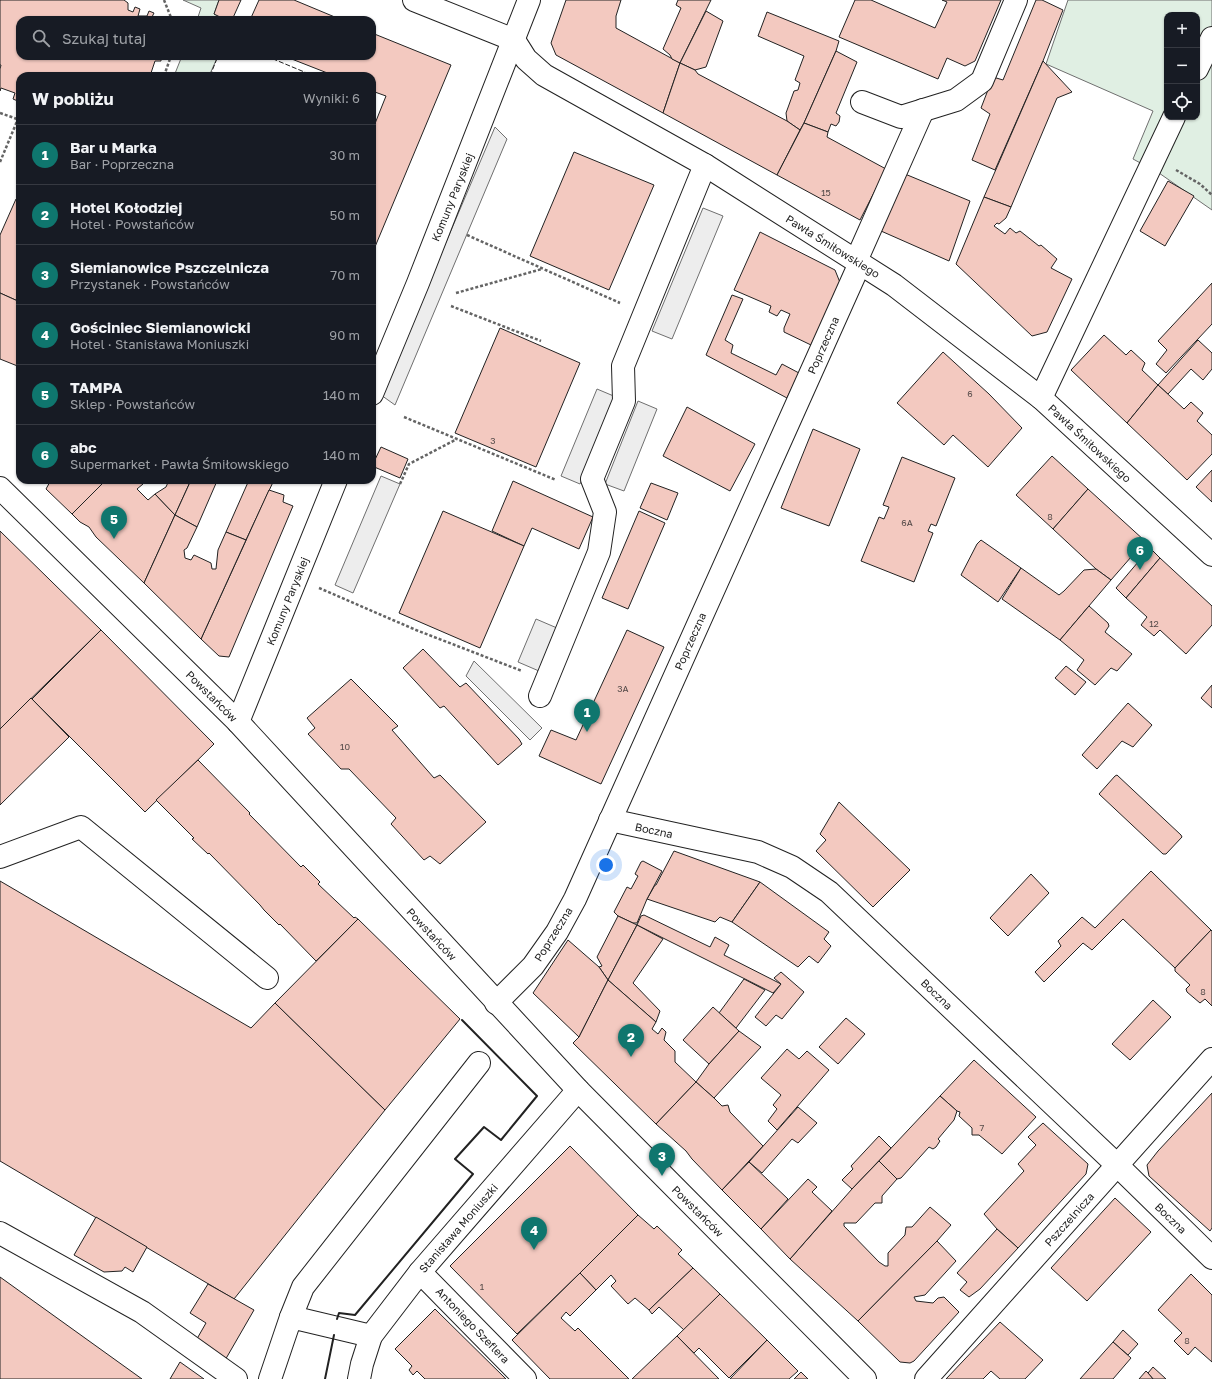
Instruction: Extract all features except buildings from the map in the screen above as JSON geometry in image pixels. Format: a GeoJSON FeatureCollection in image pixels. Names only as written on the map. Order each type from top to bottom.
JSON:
{"type":"FeatureCollection","features":[{"type":"Feature","properties":{"kind":"street"},"geometry":{"type":"LineString","coordinates":[[414,0],[514,40]]}},
{"type":"Feature","properties":{"kind":"street","name":"Komuny Paryskiej"},"geometry":{"type":"LineString","coordinates":[[376,384],[418,283],[529,0]]}},
{"type":"Feature","properties":{"kind":"street"},"geometry":{"type":"LineString","coordinates":[[862,102],[901,117],[956,100],[982,81],[1016,0]]}},
{"type":"Feature","properties":{"kind":"street"},"geometry":{"type":"LineString","coordinates":[[1200,63],[1212,38]]}},
{"type":"Feature","properties":{"kind":"street","name":"Pawła Śmiłowskiego"},"geometry":{"type":"LineString","coordinates":[[514,40],[526,59],[544,74],[705,166],[894,285],[1041,398],[1212,555]]}},
{"type":"Feature","properties":{"kind":"street","name":"Poprzeczna"},"geometry":{"type":"LineString","coordinates":[[496,1003],[533,966],[557,932],[575,899],[858,262],[923,110]]}},
{"type":"Feature","properties":{"kind":"street"},"geometry":{"type":"LineString","coordinates":[[1041,398],[1173,120]]}},
{"type":"Feature","properties":{"kind":"street"},"geometry":{"type":"LineString","coordinates":[[543,688],[599,552],[605,512],[592,479],[624,401],[623,366],[705,166]]}},
{"type":"Feature","properties":{"kind":"street","name":"Komuny Paryskiej"},"geometry":{"type":"LineString","coordinates":[[238,722],[334,484]]}},
{"type":"Feature","properties":{"kind":"street","name":"Powstańców"},"geometry":{"type":"LineString","coordinates":[[0,488],[238,722],[578,1090],[865,1379]]}},
{"type":"Feature","properties":{"kind":"street","name":"Boczna"},"geometry":{"type":"LineString","coordinates":[[610,820],[758,852],[792,867],[829,892],[1117,1165],[1212,1258]]}},
{"type":"Feature","properties":{"kind":"street"},"geometry":{"type":"LineString","coordinates":[[0,857],[81,827],[267,978]]}},
{"type":"Feature","properties":{"kind":"street","name":"Pszczelnicza"},"geometry":{"type":"LineString","coordinates":[[926,1379],[1212,1059]]}},
{"type":"Feature","properties":{"kind":"street"},"geometry":{"type":"LineString","coordinates":[[270,1379],[291,1317],[304,1287],[479,1063]]}},
{"type":"Feature","properties":{"kind":"street","name":"Stanisława Moniuszki"},"geometry":{"type":"LineString","coordinates":[[359,1379],[371,1336],[420,1272],[578,1090]]}},
{"type":"Feature","properties":{"kind":"street"},"geometry":{"type":"LineString","coordinates":[[0,1233],[142,1312],[236,1379]]}},
{"type":"Feature","properties":{"kind":"street","name":"Antoniego Szeflera"},"geometry":{"type":"LineString","coordinates":[[420,1272],[525,1379]]}},
{"type":"Feature","properties":{"kind":"street"},"geometry":{"type":"LineString","coordinates":[[291,1317],[371,1336]]}},
{"type":"Feature","properties":{"kind":"path"},"geometry":{"type":"LineString","coordinates":[[164,0],[170,16]]}},
{"type":"Feature","properties":{"kind":"path"},"geometry":{"type":"LineString","coordinates":[[165,72],[170,60]]}},
{"type":"Feature","properties":{"kind":"path"},"geometry":{"type":"LineString","coordinates":[[0,113],[16,118]]}},
{"type":"Feature","properties":{"kind":"path"},"geometry":{"type":"LineString","coordinates":[[0,162],[16,126]]}},
{"type":"Feature","properties":{"kind":"path"},"geometry":{"type":"LineString","coordinates":[[1155,158],[1200,184],[1212,195]]}},
{"type":"Feature","properties":{"kind":"path"},"geometry":{"type":"LineString","coordinates":[[467,235],[622,304]]}},
{"type":"Feature","properties":{"kind":"path"},"geometry":{"type":"LineString","coordinates":[[456,293],[543,268]]}},
{"type":"Feature","properties":{"kind":"path"},"geometry":{"type":"LineString","coordinates":[[451,306],[541,341]]}},
{"type":"Feature","properties":{"kind":"path"},"geometry":{"type":"LineString","coordinates":[[404,417],[556,480]]}},
{"type":"Feature","properties":{"kind":"path"},"geometry":{"type":"LineString","coordinates":[[400,484],[409,464],[458,439]]}},
{"type":"Feature","properties":{"kind":"path"},"geometry":{"type":"LineString","coordinates":[[315,587],[416,630],[543,688]]}},
{"type":"Feature","properties":{"kind":"green space"},"geometry":{"type":"Polygon","coordinates":[[[183,0],[219,0],[214,14],[218,16],[198,16],[201,8],[183,0]]]}},
{"type":"Feature","properties":{"kind":"green space"},"geometry":{"type":"Polygon","coordinates":[[[1068,0],[1212,0],[1212,210],[1159,173],[1133,159],[1153,111],[1046,64],[1068,0]]]}},
{"type":"Feature","properties":{"kind":"green space"},"geometry":{"type":"Polygon","coordinates":[[[180,60],[216,60],[211,72],[176,72],[180,60]]]}},
{"type":"Feature","properties":{"kind":"shaded area"},"geometry":{"type":"Polygon","coordinates":[[[495,127],[507,139],[395,405],[381,395],[495,127]]]}},
{"type":"Feature","properties":{"kind":"shaded area"},"geometry":{"type":"Polygon","coordinates":[[[703,208],[723,216],[672,339],[652,331],[703,208]]]}},
{"type":"Feature","properties":{"kind":"shaded area"},"geometry":{"type":"Polygon","coordinates":[[[597,389],[616,397],[580,484],[561,476],[597,389]]]}},
{"type":"Feature","properties":{"kind":"shaded area"},"geometry":{"type":"Polygon","coordinates":[[[638,401],[657,409],[624,491],[605,484],[638,401]]]}},
{"type":"Feature","properties":{"kind":"shaded area"},"geometry":{"type":"Polygon","coordinates":[[[381,476],[400,484],[353,593],[335,585],[381,476]]]}},
{"type":"Feature","properties":{"kind":"shaded area"},"geometry":{"type":"Polygon","coordinates":[[[536,619],[557,628],[539,671],[518,662],[536,619]]]}},
{"type":"Feature","properties":{"kind":"shaded area"},"geometry":{"type":"Polygon","coordinates":[[[474,661],[542,728],[530,740],[466,676],[474,661]]]}},
{"type":"Feature","properties":{"kind":"fence"},"geometry":{"type":"LineString","coordinates":[[212,72],[216,60]]}},
{"type":"Feature","properties":{"kind":"fence"},"geometry":{"type":"LineString","coordinates":[[276,60],[304,72]]}},
{"type":"Feature","properties":{"kind":"wall"},"geometry":{"type":"LineString","coordinates":[[337,1319],[339,1313],[355,1315],[473,1174],[455,1159],[484,1127],[501,1140],[537,1096],[462,1020]]}},
{"type":"Feature","properties":{"kind":"wall"},"geometry":{"type":"LineString","coordinates":[[325,1379],[334,1335]]}},
{"type":"Feature","properties":{"kind":"place","name":"TAMPA"},"geometry":{"type":"Point","coordinates":[114,539]}},
{"type":"Feature","properties":{"kind":"place","name":"abc"},"geometry":{"type":"Point","coordinates":[1140,570]}},
{"type":"Feature","properties":{"kind":"place","name":"Bar u Marka"},"geometry":{"type":"Point","coordinates":[587,732]}},
{"type":"Feature","properties":{"kind":"place","name":"Hotel Kołodziej"},"geometry":{"type":"Point","coordinates":[631,1057]}},
{"type":"Feature","properties":{"kind":"place","name":"Siemianowice Pszczelnicza"},"geometry":{"type":"Point","coordinates":[662,1176]}},
{"type":"Feature","properties":{"kind":"place","name":"Gościniec Siemianowicki"},"geometry":{"type":"Point","coordinates":[534,1250]}}]}
